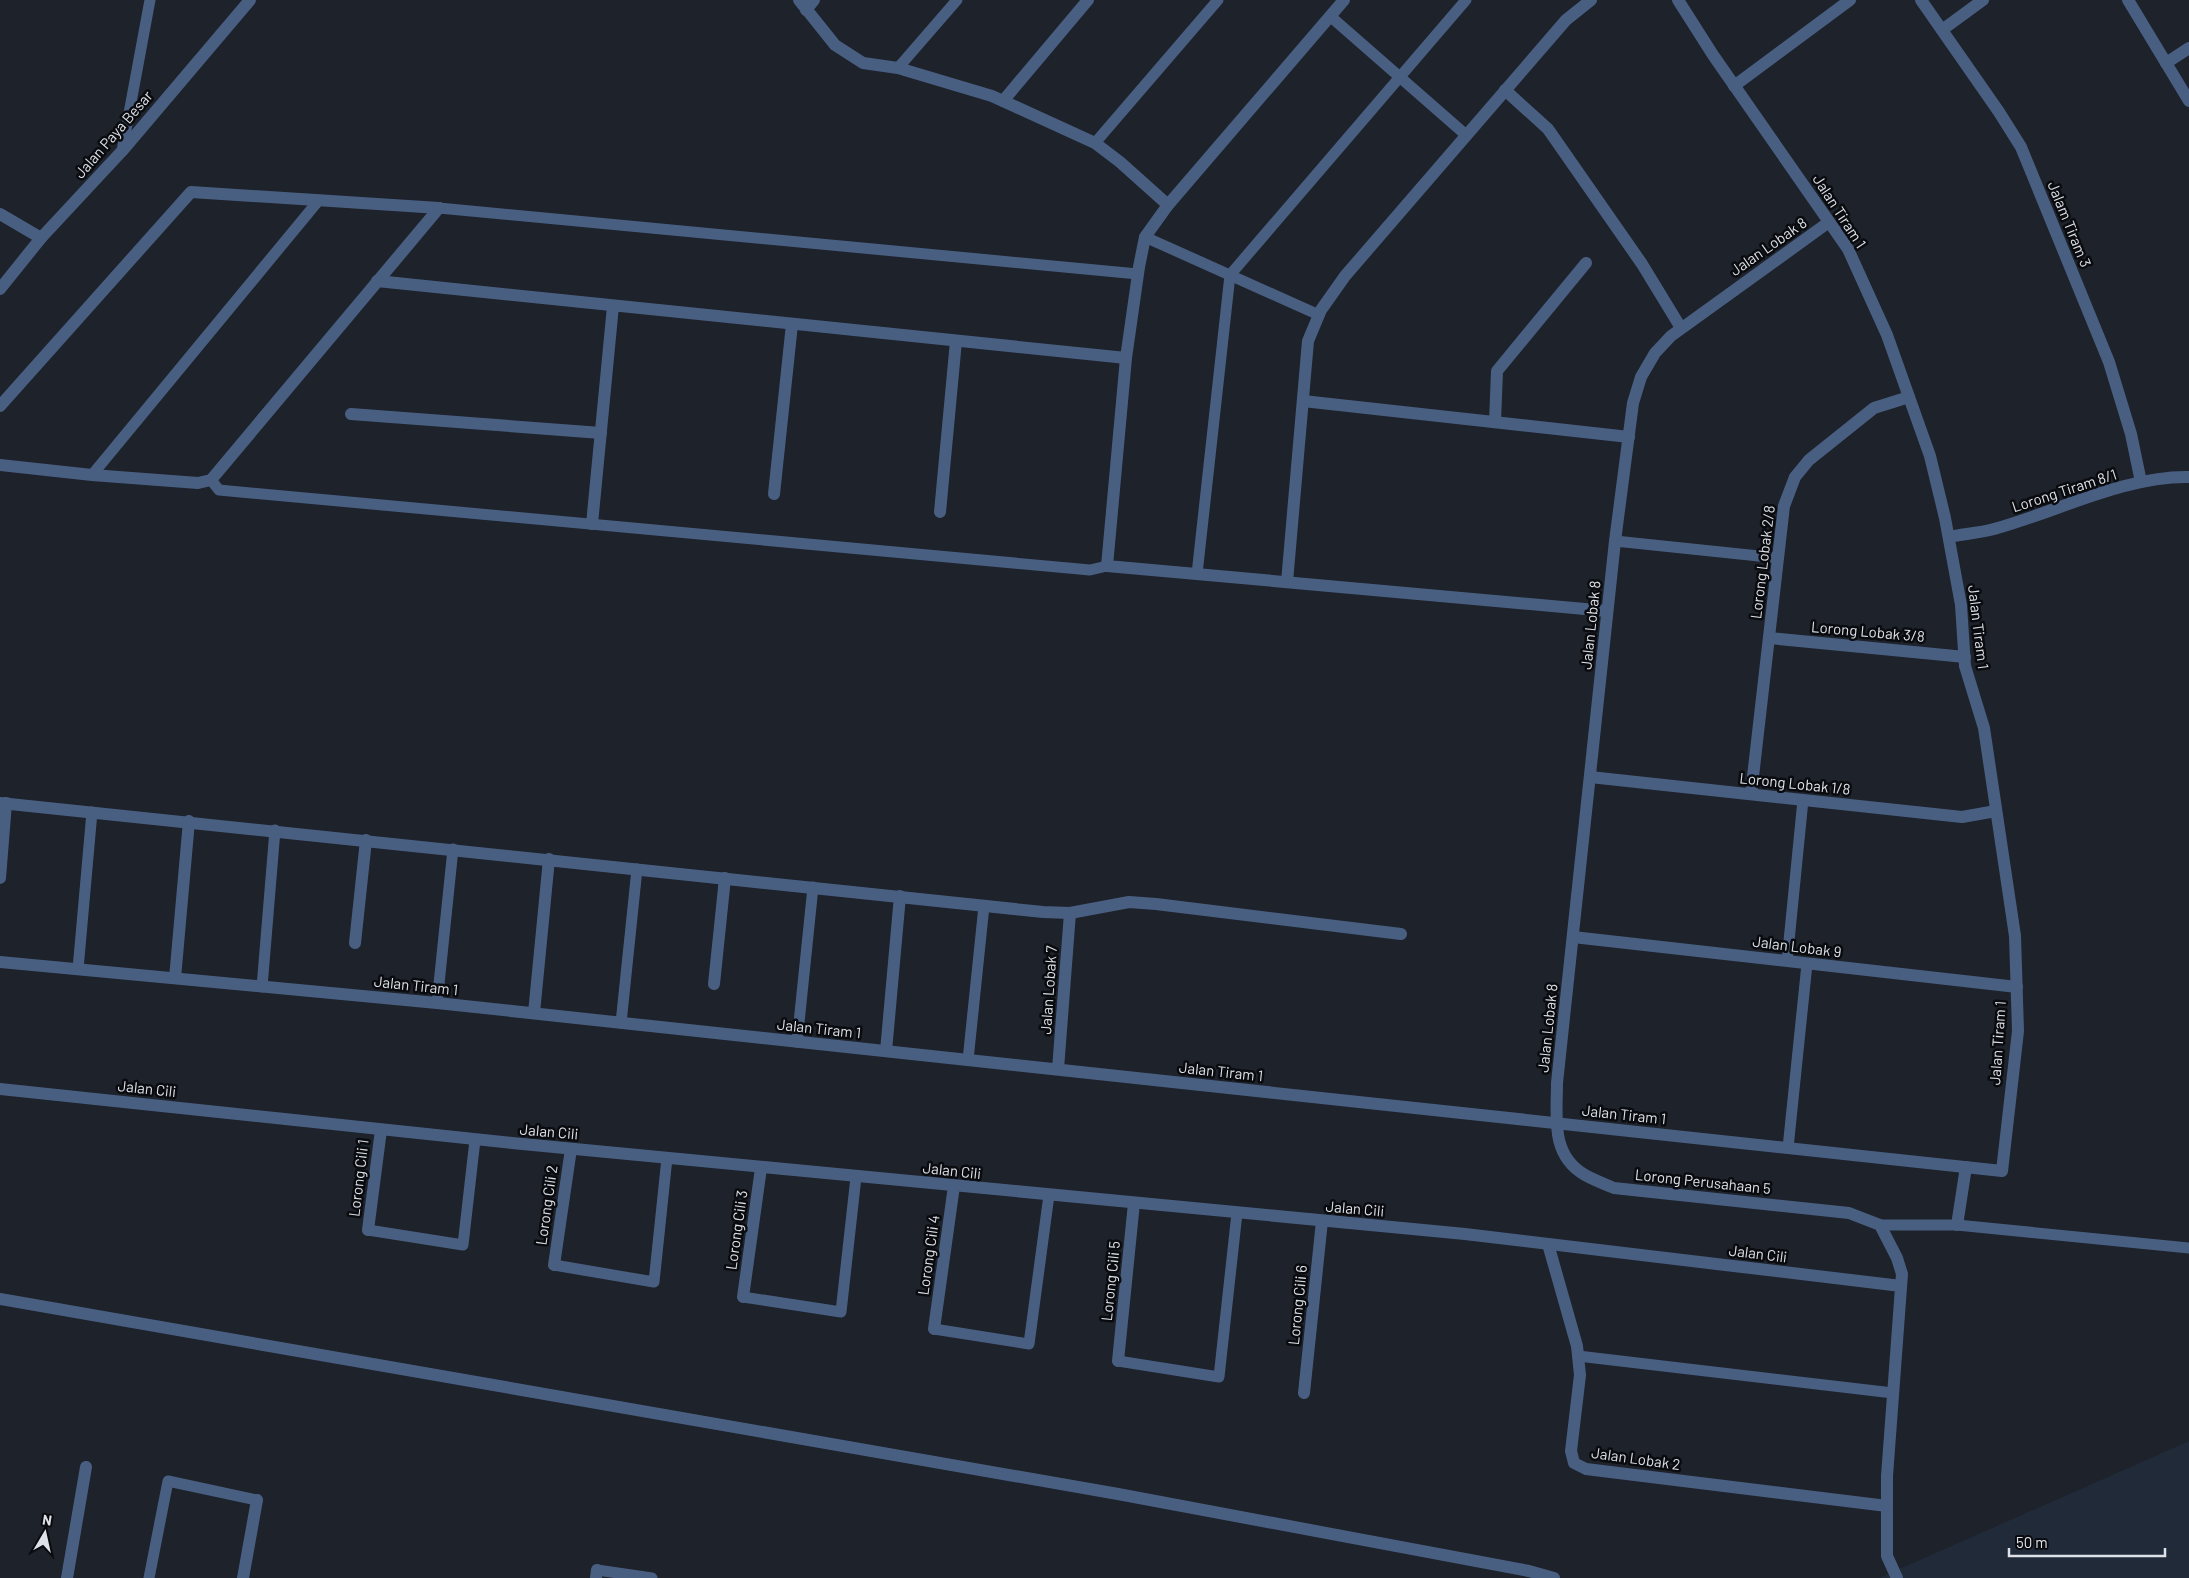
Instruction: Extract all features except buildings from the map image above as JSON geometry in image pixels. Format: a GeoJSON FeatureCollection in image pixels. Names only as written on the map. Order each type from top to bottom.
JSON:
{"type":"FeatureCollection","features":[{"type":"Feature","properties":{"kind":"street","name":"Jalan Paya Besar"},"geometry":{"type":"LineString","coordinates":[[0,289],[41,238],[122,151],[250,0]]}},
{"type":"Feature","properties":{"kind":"street"},"geometry":{"type":"LineString","coordinates":[[1003,101],[1088,0]]}},
{"type":"Feature","properties":{"kind":"street"},"geometry":{"type":"LineString","coordinates":[[1344,0],[1168,205],[1145,237],[1126,358],[1108,566],[1608,611]]}},
{"type":"Feature","properties":{"kind":"street"},"geometry":{"type":"LineString","coordinates":[[1287,582],[1308,341],[1319,315],[1345,276],[1466,135],[1566,20],[1591,0]]}},
{"type":"Feature","properties":{"kind":"street","name":"Jalan Tiram 1"},"geometry":{"type":"LineString","coordinates":[[0,962],[534,1013],[2002,1171],[2018,1031],[2015,936],[1984,728],[1965,666],[1961,605],[1949,537],[1930,456],[1886,335],[1848,249],[1734,86],[1678,0]]}},
{"type":"Feature","properties":{"kind":"street"},"geometry":{"type":"LineString","coordinates":[[1734,86],[1850,0]]}},
{"type":"Feature","properties":{"kind":"street","name":"Jalam Tiram 3"},"geometry":{"type":"LineString","coordinates":[[1921,0],[2021,147],[2109,362],[2132,434],[2141,482]]}},
{"type":"Feature","properties":{"kind":"street"},"geometry":{"type":"LineString","coordinates":[[1942,30],[1983,0]]}},
{"type":"Feature","properties":{"kind":"street"},"geometry":{"type":"LineString","coordinates":[[2128,0],[2189,101]]}},
{"type":"Feature","properties":{"kind":"street"},"geometry":{"type":"LineString","coordinates":[[806,3],[834,45],[863,63],[898,68],[1003,101],[1095,143],[1120,162],[1168,205]]}},
{"type":"Feature","properties":{"kind":"street"},"geometry":{"type":"LineString","coordinates":[[2166,63],[2189,48]]}},
{"type":"Feature","properties":{"kind":"street"},"geometry":{"type":"LineString","coordinates":[[1505,90],[1548,129],[1642,264],[1681,328]]}},
{"type":"Feature","properties":{"kind":"street"},"geometry":{"type":"LineString","coordinates":[[0,406],[191,192],[439,208]]}},
{"type":"Feature","properties":{"kind":"street"},"geometry":{"type":"LineString","coordinates":[[0,464],[92,475],[198,483],[211,480],[439,208]]}},
{"type":"Feature","properties":{"kind":"street"},"geometry":{"type":"LineString","coordinates":[[0,214],[41,238]]}},
{"type":"Feature","properties":{"kind":"street","name":"Jalan Lobak 8"},"geometry":{"type":"LineString","coordinates":[[1558,1123],[1557,1083],[1615,541],[1633,403],[1641,376],[1655,353],[1681,328],[1829,222]]}},
{"type":"Feature","properties":{"kind":"street"},"geometry":{"type":"LineString","coordinates":[[1495,422],[1496,371],[1586,263]]}},
{"type":"Feature","properties":{"kind":"street"},"geometry":{"type":"LineString","coordinates":[[378,281],[1126,358]]}},
{"type":"Feature","properties":{"kind":"street"},"geometry":{"type":"LineString","coordinates":[[592,524],[613,306]]}},
{"type":"Feature","properties":{"kind":"street"},"geometry":{"type":"LineString","coordinates":[[774,494],[792,324]]}},
{"type":"Feature","properties":{"kind":"street"},"geometry":{"type":"LineString","coordinates":[[940,512],[956,341]]}},
{"type":"Feature","properties":{"kind":"street","name":"Lorong Lobak 2/8"},"geometry":{"type":"LineString","coordinates":[[1750,794],[1784,506],[1794,477],[1809,460],[1874,408],[1909,397]]}},
{"type":"Feature","properties":{"kind":"street"},"geometry":{"type":"LineString","coordinates":[[1302,401],[1629,437]]}},
{"type":"Feature","properties":{"kind":"street"},"geometry":{"type":"LineString","coordinates":[[351,414],[601,433]]}},
{"type":"Feature","properties":{"kind":"street","name":"Lorong Tiram 8/1"},"geometry":{"type":"LineString","coordinates":[[1949,537],[1993,529],[2141,482],[2173,477],[2189,478]]}},
{"type":"Feature","properties":{"kind":"street","name":"Lorong Lobak 3/8"},"geometry":{"type":"LineString","coordinates":[[1769,638],[1965,657]]}},
{"type":"Feature","properties":{"kind":"street","name":"Lorong Lobak 1/8"},"geometry":{"type":"LineString","coordinates":[[1590,777],[1962,817],[1996,811]]}},
{"type":"Feature","properties":{"kind":"street"},"geometry":{"type":"LineString","coordinates":[[0,878],[3,803],[276,830],[984,906],[1070,912],[1129,902],[1401,934]]}},
{"type":"Feature","properties":{"kind":"street"},"geometry":{"type":"LineString","coordinates":[[175,978],[190,821]]}},
{"type":"Feature","properties":{"kind":"street"},"geometry":{"type":"LineString","coordinates":[[355,943],[366,840]]}},
{"type":"Feature","properties":{"kind":"street"},"geometry":{"type":"LineString","coordinates":[[534,1013],[549,859]]}},
{"type":"Feature","properties":{"kind":"street"},"geometry":{"type":"LineString","coordinates":[[714,984],[725,878]]}},
{"type":"Feature","properties":{"kind":"street"},"geometry":{"type":"LineString","coordinates":[[886,1051],[900,896]]}},
{"type":"Feature","properties":{"kind":"street","name":"Jalan Lobak 7"},"geometry":{"type":"LineString","coordinates":[[1058,1069],[1070,912]]}},
{"type":"Feature","properties":{"kind":"street","name":"Jalan Lobak 9"},"geometry":{"type":"LineString","coordinates":[[1573,937],[2017,987]]}},
{"type":"Feature","properties":{"kind":"street","name":"Jalan Cili"},"geometry":{"type":"LineString","coordinates":[[0,1089],[476,1140],[1548,1244],[1901,1286]]}},
{"type":"Feature","properties":{"kind":"street","name":"Lorong Perusahaan 5"},"geometry":{"type":"LineString","coordinates":[[1558,1123],[1560,1149],[1568,1160],[1584,1175],[1614,1188],[1849,1213],[1880,1225]]}},
{"type":"Feature","properties":{"kind":"street","name":"Lorong Cili 1"},"geometry":{"type":"LineString","coordinates":[[368,1230],[380,1130]]}},
{"type":"Feature","properties":{"kind":"street","name":"Lorong Cili 2"},"geometry":{"type":"LineString","coordinates":[[554,1265],[571,1149]]}},
{"type":"Feature","properties":{"kind":"street","name":"Lorong Cili 3"},"geometry":{"type":"LineString","coordinates":[[743,1297],[761,1168]]}},
{"type":"Feature","properties":{"kind":"street"},"geometry":{"type":"LineString","coordinates":[[1957,1225],[1966,1168]]}},
{"type":"Feature","properties":{"kind":"street","name":"Lorong Cili 4"},"geometry":{"type":"LineString","coordinates":[[934,1329],[954,1186]]}},
{"type":"Feature","properties":{"kind":"street","name":"Lorong Cili 5"},"geometry":{"type":"LineString","coordinates":[[1118,1361],[1134,1203]]}},
{"type":"Feature","properties":{"kind":"street","name":"Lorong Cili 6"},"geometry":{"type":"LineString","coordinates":[[1304,1392],[1322,1221]]}},
{"type":"Feature","properties":{"kind":"street"},"geometry":{"type":"LineString","coordinates":[[1880,1225],[1898,1258],[1902,1274],[1887,1506],[1887,1556],[1898,1578]]}},
{"type":"Feature","properties":{"kind":"street","name":"Jalan Lobak 2"},"geometry":{"type":"LineString","coordinates":[[1548,1244],[1577,1346],[1580,1375],[1570,1452],[1574,1463],[1586,1469],[1887,1506]]}},
{"type":"Feature","properties":{"kind":"street"},"geometry":{"type":"LineString","coordinates":[[0,1299],[1108,1492],[1529,1570],[1554,1578]]}},
{"type":"Feature","properties":{"kind":"street"},"geometry":{"type":"LineString","coordinates":[[67,1578],[86,1466]]}},
{"type":"Feature","properties":{"kind":"street"},"geometry":{"type":"LineString","coordinates":[[243,1578],[257,1500]]}},
{"type":"Feature","properties":{"kind":"lane"},"geometry":{"type":"LineString","coordinates":[[122,151],[150,0]]}},
{"type":"Feature","properties":{"kind":"lane"},"geometry":{"type":"LineString","coordinates":[[898,68],[957,0]]}},
{"type":"Feature","properties":{"kind":"lane"},"geometry":{"type":"LineString","coordinates":[[1095,143],[1218,0]]}},
{"type":"Feature","properties":{"kind":"lane"},"geometry":{"type":"LineString","coordinates":[[1197,574],[1230,275],[1466,0]]}},
{"type":"Feature","properties":{"kind":"lane"},"geometry":{"type":"LineString","coordinates":[[1330,16],[1466,135]]}},
{"type":"Feature","properties":{"kind":"lane"},"geometry":{"type":"LineString","coordinates":[[92,475],[319,200]]}},
{"type":"Feature","properties":{"kind":"lane"},"geometry":{"type":"LineString","coordinates":[[439,208],[1138,274]]}},
{"type":"Feature","properties":{"kind":"lane"},"geometry":{"type":"LineString","coordinates":[[1145,237],[1319,315]]}},
{"type":"Feature","properties":{"kind":"lane"},"geometry":{"type":"LineString","coordinates":[[211,480],[219,490],[1090,570],[1108,566]]}},
{"type":"Feature","properties":{"kind":"lane"},"geometry":{"type":"LineString","coordinates":[[1615,541],[1778,558]]}},
{"type":"Feature","properties":{"kind":"lane"},"geometry":{"type":"LineString","coordinates":[[1787,961],[1803,800]]}},
{"type":"Feature","properties":{"kind":"lane"},"geometry":{"type":"LineString","coordinates":[[78,969],[92,812]]}},
{"type":"Feature","properties":{"kind":"lane"},"geometry":{"type":"LineString","coordinates":[[262,987],[276,830]]}},
{"type":"Feature","properties":{"kind":"lane"},"geometry":{"type":"LineString","coordinates":[[437,1003],[453,849]]}},
{"type":"Feature","properties":{"kind":"lane"},"geometry":{"type":"LineString","coordinates":[[621,1023],[637,869]]}},
{"type":"Feature","properties":{"kind":"lane"},"geometry":{"type":"LineString","coordinates":[[797,1042],[814,887]]}},
{"type":"Feature","properties":{"kind":"lane"},"geometry":{"type":"LineString","coordinates":[[968,1060],[984,906]]}},
{"type":"Feature","properties":{"kind":"lane"},"geometry":{"type":"LineString","coordinates":[[1788,1148],[1807,964]]}},
{"type":"Feature","properties":{"kind":"lane"},"geometry":{"type":"LineString","coordinates":[[368,1230],[463,1245],[476,1140]]}},
{"type":"Feature","properties":{"kind":"lane"},"geometry":{"type":"LineString","coordinates":[[554,1265],[654,1282],[667,1158]]}},
{"type":"Feature","properties":{"kind":"lane"},"geometry":{"type":"LineString","coordinates":[[743,1297],[841,1312],[856,1177]]}},
{"type":"Feature","properties":{"kind":"lane"},"geometry":{"type":"LineString","coordinates":[[934,1329],[1029,1344],[1049,1195]]}},
{"type":"Feature","properties":{"kind":"lane"},"geometry":{"type":"LineString","coordinates":[[1118,1361],[1219,1377],[1237,1213]]}},
{"type":"Feature","properties":{"kind":"lane","name":"Lorong Perusahaan 5"},"geometry":{"type":"LineString","coordinates":[[1880,1225],[1957,1225],[2189,1248]]}},
{"type":"Feature","properties":{"kind":"lane"},"geometry":{"type":"LineString","coordinates":[[1578,1356],[1893,1393]]}},
{"type":"Feature","properties":{"kind":"lane"},"geometry":{"type":"LineString","coordinates":[[149,1578],[168,1481],[257,1500]]}},
{"type":"Feature","properties":{"kind":"lane"},"geometry":{"type":"LineString","coordinates":[[597,1574],[652,1578]]}},
{"type":"Feature","properties":{"kind":"shaded area"},"geometry":{"type":"Polygon","coordinates":[[[2189,1441],[2189,1578],[1879,1578],[2189,1441]]]}}]}
